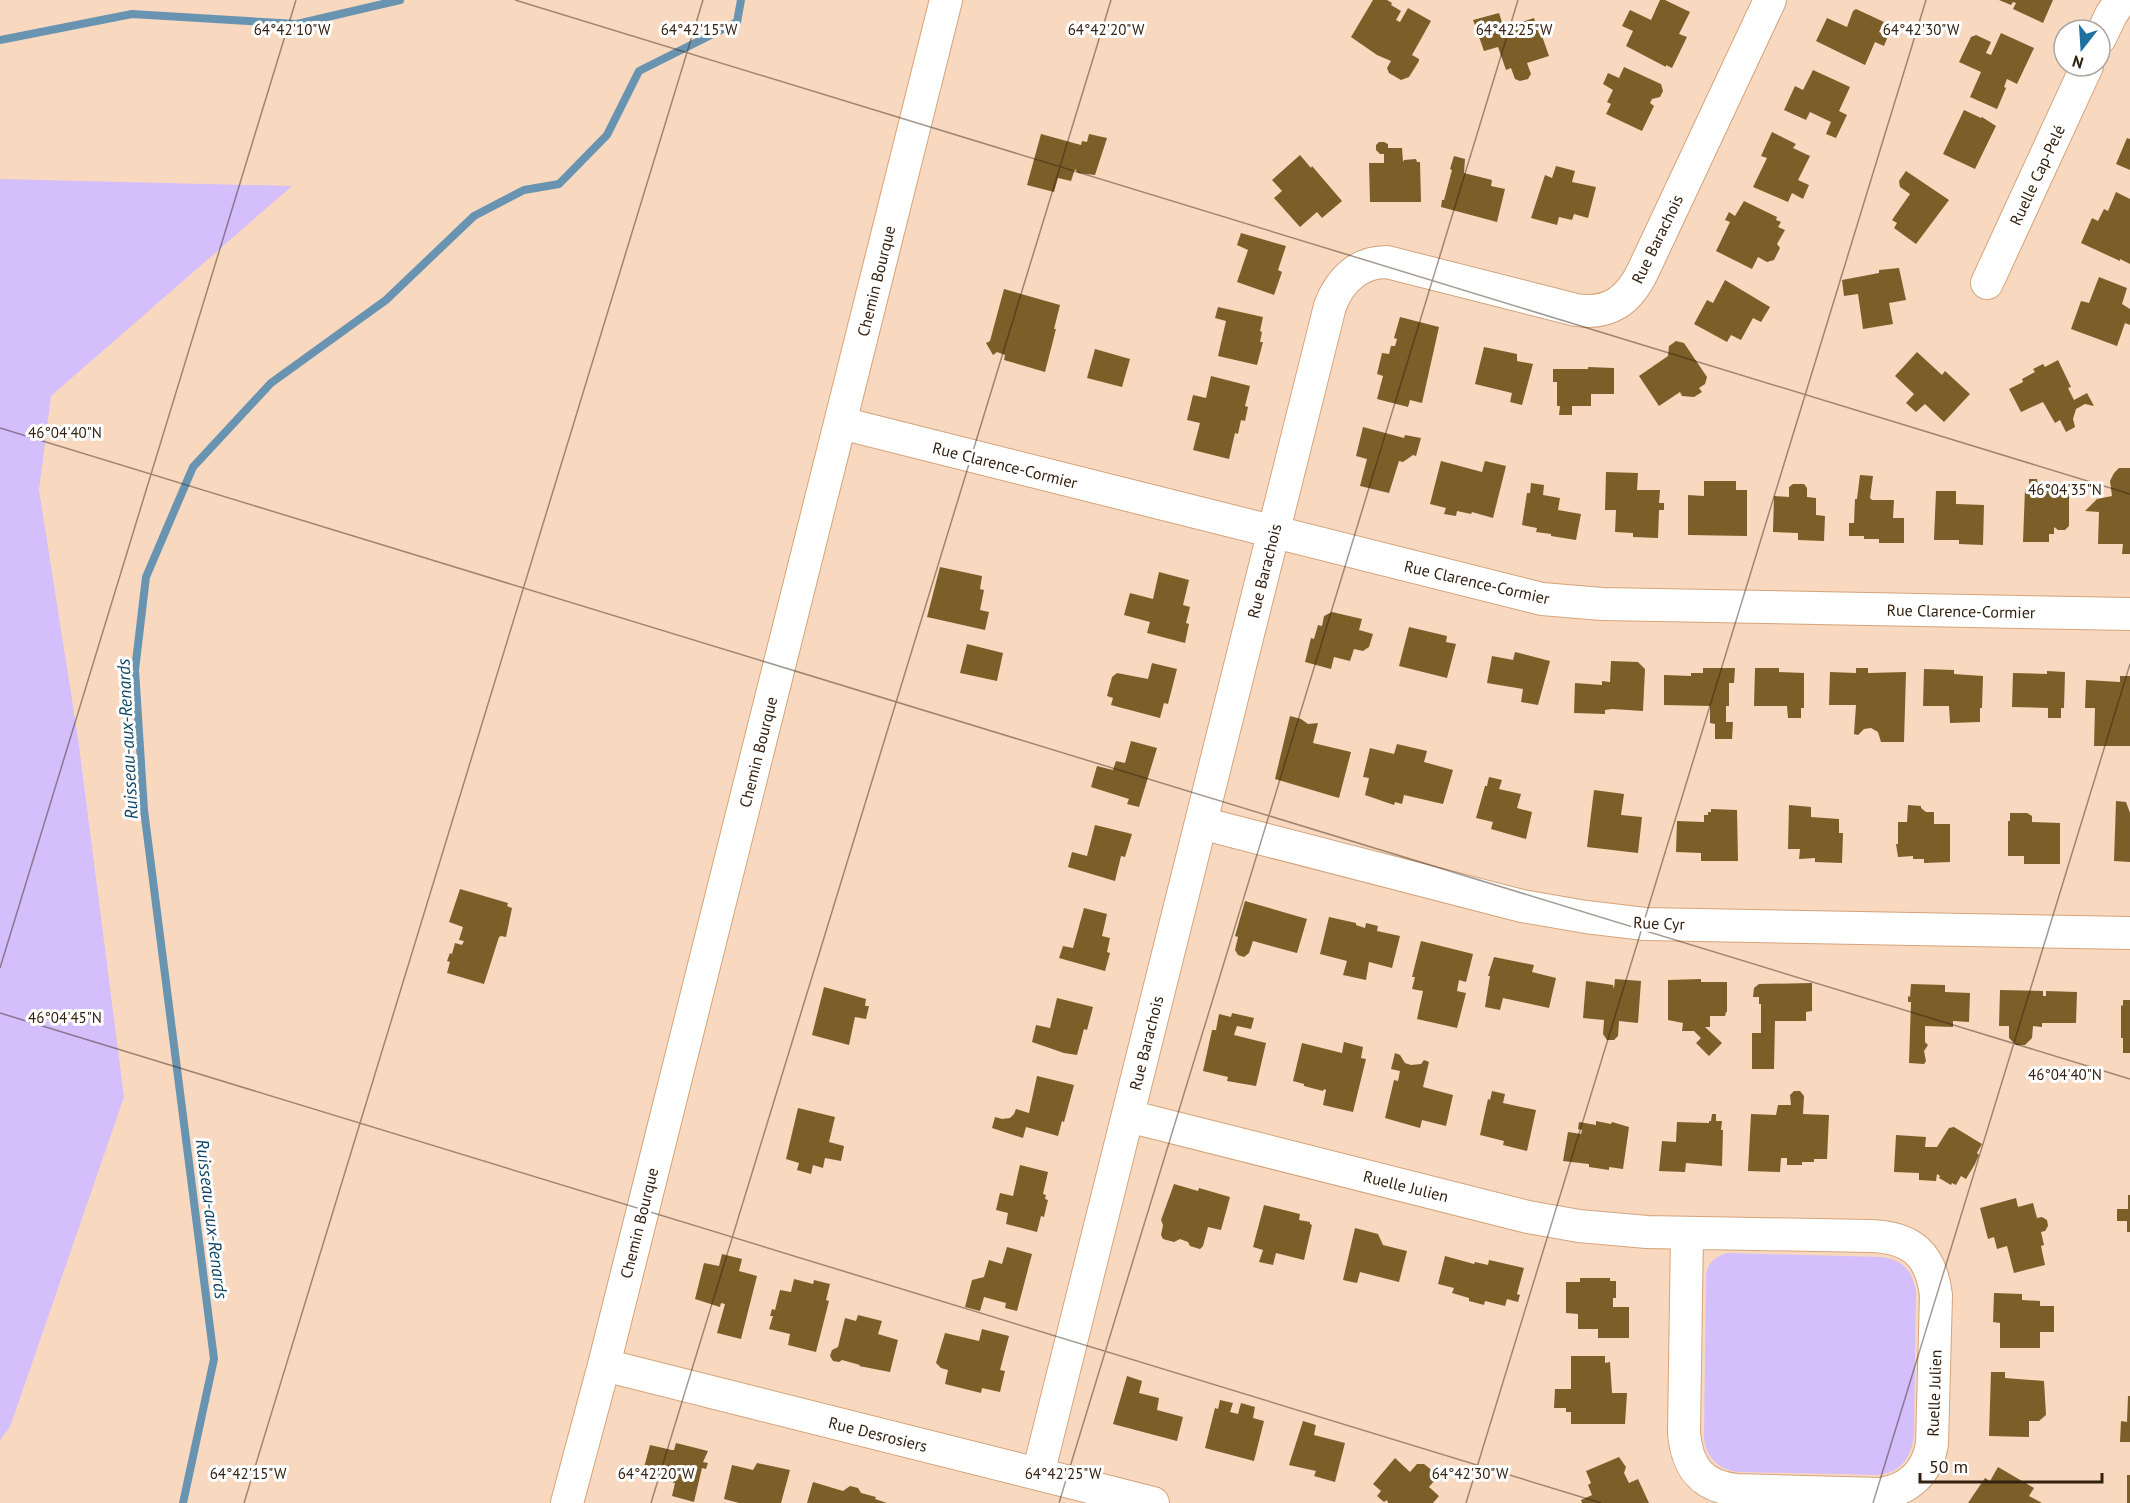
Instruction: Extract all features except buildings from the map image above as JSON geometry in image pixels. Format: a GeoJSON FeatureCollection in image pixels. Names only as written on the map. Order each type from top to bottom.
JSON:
{"type":"FeatureCollection","features":[{"type":"Feature","properties":{"kind":"street","name":"Chemin Bourque"},"geometry":{"type":"LineString","coordinates":[[567,1503],[604,1365],[946,0]]}},
{"type":"Feature","properties":{"kind":"street","name":"Rue Barachois"},"geometry":{"type":"LineString","coordinates":[[1038,1474],[1273,532],[1330,306],[1335,294],[1348,276],[1365,265],[1387,262],[1576,310],[1599,310],[1625,298],[1632,291],[1643,271],[1770,0]]}},
{"type":"Feature","properties":{"kind":"street"},"geometry":{"type":"LineString","coordinates":[[2109,18],[2121,0]]}},
{"type":"Feature","properties":{"kind":"street","name":"Ruelle Cap-Pelé"},"geometry":{"type":"LineString","coordinates":[[1987,283],[2081,78]]}},
{"type":"Feature","properties":{"kind":"street","name":"Rue Clarence-Cormier"},"geometry":{"type":"LineString","coordinates":[[841,423],[1513,593],[1564,601],[1614,604],[2130,614]]}},
{"type":"Feature","properties":{"kind":"street","name":"Rue Cyr"},"geometry":{"type":"LineString","coordinates":[[1201,823],[1522,906],[1614,921],[1657,924],[2130,933]]}},
{"type":"Feature","properties":{"kind":"street","name":"Ruelle Julien"},"geometry":{"type":"LineString","coordinates":[[1128,1116],[1528,1217],[1603,1229],[1687,1233],[1883,1236],[1902,1242],[1919,1252],[1930,1267],[1936,1295],[1932,1444],[1926,1465],[1917,1478],[1901,1489],[1881,1494],[1736,1490],[1716,1486],[1698,1474],[1688,1456],[1684,1433],[1687,1233]]}},
{"type":"Feature","properties":{"kind":"street","name":"Rue Desrosiers"},"geometry":{"type":"LineString","coordinates":[[604,1365],[1153,1503]]}},
{"type":"Feature","properties":{"kind":"shaded area"},"geometry":{"type":"Polygon","coordinates":[[[0,179],[292,186],[51,396],[39,490],[78,738],[124,1097],[10,1427],[0,1440],[0,179]]]}},
{"type":"Feature","properties":{"kind":"shaded area"},"geometry":{"type":"Polygon","coordinates":[[[1727,1253],[1881,1257],[1895,1260],[1905,1267],[1916,1291],[1914,1436],[1904,1463],[1893,1471],[1878,1475],[1737,1472],[1718,1465],[1710,1456],[1704,1437],[1706,1275],[1713,1261],[1727,1253]]]}},
{"type":"Feature","properties":{"kind":"waterway"},"geometry":{"type":"LineString","coordinates":[[0,40],[132,14],[297,24],[400,0]]}},
{"type":"Feature","properties":{"kind":"waterway","name":"Ruisseau-aux-Renards"},"geometry":{"type":"LineString","coordinates":[[183,1503],[214,1359],[144,810],[135,670],[146,577],[193,467],[271,383],[386,300],[474,216],[524,190],[559,184],[607,135],[639,71],[737,22],[741,0]]}}]}
